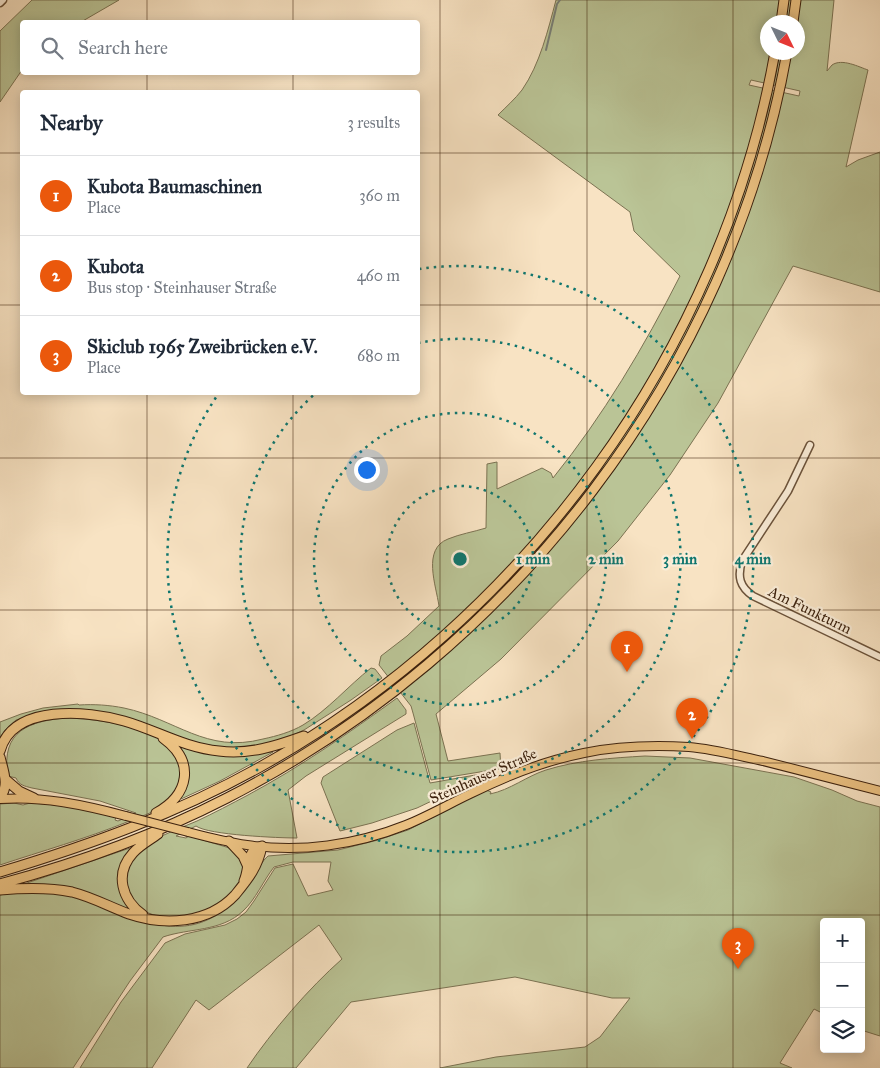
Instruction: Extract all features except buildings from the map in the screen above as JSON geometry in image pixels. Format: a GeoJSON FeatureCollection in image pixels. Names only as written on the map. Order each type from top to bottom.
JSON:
{"type":"FeatureCollection","features":[{"type":"Feature","properties":{"kind":"highway"},"geometry":{"type":"LineString","coordinates":[[782,15],[784,0]]}},
{"type":"Feature","properties":{"kind":"highway"},"geometry":{"type":"LineString","coordinates":[[794,15],[796,0]]}},
{"type":"Feature","properties":{"kind":"highway"},"geometry":{"type":"LineString","coordinates":[[0,872],[72,850],[176,810],[261,766],[323,729],[402,671],[477,605],[530,550],[586,483],[612,444],[666,357],[696,298],[728,221],[752,150],[764,106],[773,60]]}},
{"type":"Feature","properties":{"kind":"highway"},"geometry":{"type":"LineString","coordinates":[[0,884],[113,848],[225,800],[278,771],[335,735],[389,697],[479,619],[537,560],[568,523],[623,450],[676,362],[711,294],[740,223],[760,164],[775,109],[785,60]]}},
{"type":"Feature","properties":{"kind":"highway"},"geometry":{"type":"LineString","coordinates":[[0,751],[4,739],[14,728],[26,721],[46,716],[69,714],[102,716],[125,721],[157,734],[208,750],[241,752],[282,744],[323,729]]}},
{"type":"Feature","properties":{"kind":"highway"},"geometry":{"type":"LineString","coordinates":[[125,831],[171,803],[180,792],[183,784],[184,768],[181,757],[170,744],[157,734]]}},
{"type":"Feature","properties":{"kind":"highway"},"geometry":{"type":"LineString","coordinates":[[0,756],[5,779],[5,789],[0,798]]}},
{"type":"Feature","properties":{"kind":"highway"},"geometry":{"type":"LineString","coordinates":[[5,779],[16,789],[34,798]]}},
{"type":"Feature","properties":{"kind":"highway"},"geometry":{"type":"LineString","coordinates":[[147,917],[133,907],[125,895],[122,881],[123,870],[127,861],[136,850],[175,822]]}},
{"type":"Feature","properties":{"kind":"highway"},"geometry":{"type":"LineString","coordinates":[[229,841],[243,856],[248,867]]}},
{"type":"Feature","properties":{"kind":"highway"},"geometry":{"type":"LineString","coordinates":[[0,890],[35,888],[58,890],[79,894],[131,914],[170,921],[190,919],[204,915],[223,905],[239,890],[255,870],[262,846]]}},
{"type":"Feature","properties":{"kind":"highway"},"geometry":{"type":"LineString","coordinates":[[239,890],[246,877],[251,854],[256,848],[262,846]]}},
{"type":"Feature","properties":{"kind":"main road","name":"Steinhauser Straße"},"geometry":{"type":"LineString","coordinates":[[0,798],[34,798],[79,804],[229,841],[262,846],[305,848],[335,845],[371,837],[406,825],[490,785],[541,764],[570,756],[615,748],[659,746],[707,750],[789,767],[880,791]]}},
{"type":"Feature","properties":{"kind":"street"},"geometry":{"type":"LineString","coordinates":[[0,3],[3,0]]}},
{"type":"Feature","properties":{"kind":"street","name":"Am Funkturm"},"geometry":{"type":"LineString","coordinates":[[810,445],[788,491],[742,561],[740,570],[741,584],[753,596],[880,657]]}},
{"type":"Feature","properties":{"kind":"green space"},"geometry":{"type":"Polygon","coordinates":[[[32,0],[119,0],[84,20],[20,20],[20,73],[0,102],[0,31],[32,0]]]}},
{"type":"Feature","properties":{"kind":"green space"},"geometry":{"type":"Polygon","coordinates":[[[556,0],[834,0],[827,71],[832,65],[841,62],[868,70],[846,167],[858,160],[880,152],[880,292],[793,266],[718,403],[670,475],[618,541],[501,659],[436,714],[448,761],[500,753],[501,770],[431,780],[411,706],[379,665],[381,656],[407,636],[439,606],[433,559],[435,551],[440,544],[453,537],[486,528],[487,464],[497,462],[497,489],[542,468],[551,473],[553,478],[606,406],[652,329],[680,276],[634,231],[630,212],[498,115],[522,90],[534,69],[543,46],[556,0]],[[751,80],[749,85],[799,96],[800,91],[751,80]]]}},
{"type":"Feature","properties":{"kind":"green space"},"geometry":{"type":"Polygon","coordinates":[[[371,668],[375,669],[382,678],[304,730],[280,741],[238,749],[199,746],[138,722],[44,712],[16,720],[0,737],[0,722],[43,708],[78,704],[107,705],[143,713],[208,739],[225,742],[243,742],[263,739],[289,732],[303,725],[371,668]]]}},
{"type":"Feature","properties":{"kind":"green space"},"geometry":{"type":"Polygon","coordinates":[[[397,698],[406,710],[406,714],[306,776],[288,790],[297,838],[228,834],[196,826],[176,836],[186,838],[189,836],[233,849],[243,864],[241,879],[232,893],[217,904],[200,912],[181,917],[162,917],[145,911],[133,900],[127,888],[126,872],[132,858],[141,849],[172,831],[210,815],[286,773],[397,698]]]}},
{"type":"Feature","properties":{"kind":"green space"},"geometry":{"type":"Polygon","coordinates":[[[66,718],[118,724],[137,729],[155,737],[169,746],[178,759],[181,775],[180,787],[158,809],[151,813],[95,834],[0,865],[0,804],[14,803],[23,805],[30,803],[74,807],[116,817],[115,820],[118,821],[136,813],[100,801],[27,787],[20,784],[16,778],[8,776],[7,760],[9,748],[14,738],[21,731],[41,722],[66,718]]]}},
{"type":"Feature","properties":{"kind":"green space"},"geometry":{"type":"Polygon","coordinates":[[[414,723],[430,783],[481,774],[480,778],[417,808],[340,831],[321,783],[323,777],[397,730],[414,723]]]}},
{"type":"Feature","properties":{"kind":"green space"},"geometry":{"type":"Polygon","coordinates":[[[178,744],[195,750],[273,752],[220,781],[181,799],[184,789],[176,746],[178,744]]]}},
{"type":"Feature","properties":{"kind":"green space"},"geometry":{"type":"Polygon","coordinates":[[[645,756],[690,758],[794,777],[857,801],[880,807],[880,1036],[865,1031],[865,918],[820,918],[820,1012],[814,1009],[780,1063],[792,1068],[440,1068],[496,1057],[585,1047],[600,1037],[630,998],[612,998],[515,977],[351,1002],[296,1068],[247,1068],[292,1010],[342,959],[319,925],[209,1010],[196,1000],[152,1068],[80,1068],[121,1002],[165,943],[185,934],[225,925],[237,919],[246,912],[275,868],[293,864],[308,896],[333,890],[328,881],[331,862],[293,862],[274,867],[252,901],[234,918],[205,929],[163,937],[130,981],[73,1068],[0,1068],[0,895],[28,891],[57,893],[96,903],[152,923],[171,926],[189,925],[208,919],[232,904],[246,888],[262,862],[268,856],[338,850],[378,840],[408,830],[486,790],[491,792],[490,794],[546,770],[608,759],[645,756]]]}},
{"type":"Feature","properties":{"kind":"green space"},"geometry":{"type":"Polygon","coordinates":[[[133,847],[121,868],[133,913],[104,901],[24,884],[133,847]]]}},
{"type":"Feature","properties":{"kind":"waterway"},"geometry":{"type":"LineString","coordinates":[[546,50],[557,4],[560,0]]}},
{"type":"Feature","properties":{"kind":"place","name":"Kubota Baumaschinen"},"geometry":{"type":"Point","coordinates":[627,672]}},
{"type":"Feature","properties":{"kind":"place","name":"Kubota"},"geometry":{"type":"Point","coordinates":[692,739]}},
{"type":"Feature","properties":{"kind":"place","name":"Skiclub 1965 Zweibrücken e.V."},"geometry":{"type":"Point","coordinates":[738,969]}}]}
